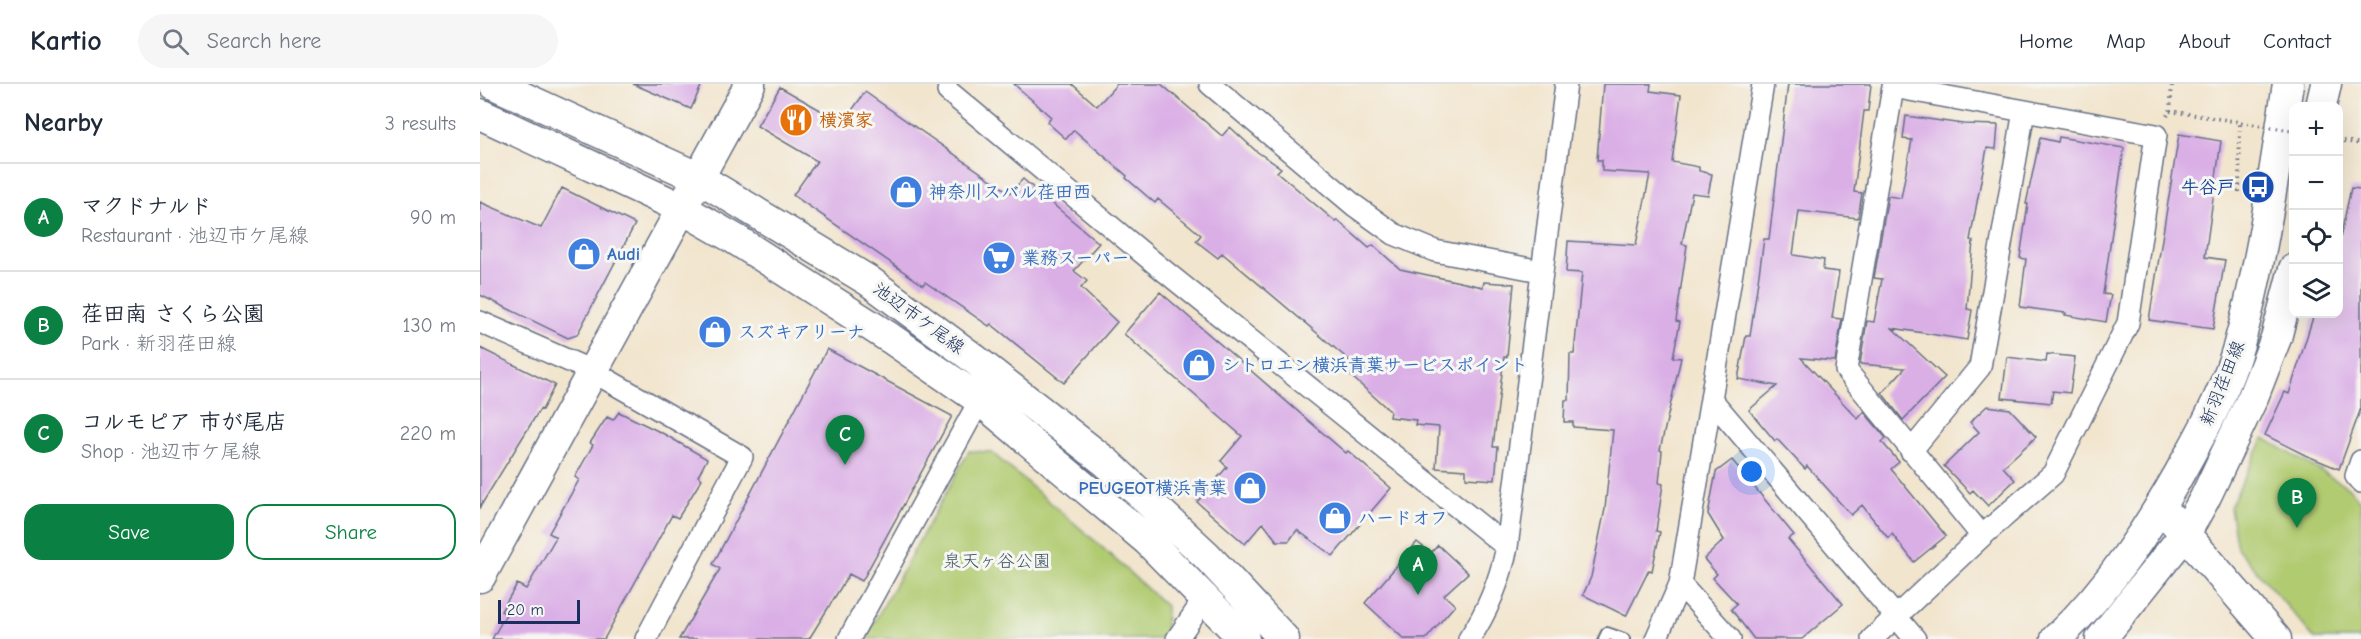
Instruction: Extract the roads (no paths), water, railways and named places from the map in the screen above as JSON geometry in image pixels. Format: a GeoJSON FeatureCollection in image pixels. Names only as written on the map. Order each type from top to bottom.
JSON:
{"type":"FeatureCollection","features":[{"type":"Feature","properties":{"kind":"street","name":"池辺市ケ尾線"},"geometry":{"type":"LineString","coordinates":[[494,84],[699,178],[869,281],[969,355],[1107,464],[1206,555],[1284,639]]}},
{"type":"Feature","properties":{"kind":"street"},"geometry":{"type":"LineString","coordinates":[[480,577],[750,84]]}},
{"type":"Feature","properties":{"kind":"street"},"geometry":{"type":"LineString","coordinates":[[1210,84],[1355,206],[1394,234],[1435,251],[1541,271]]}},
{"type":"Feature","properties":{"kind":"street"},"geometry":{"type":"LineString","coordinates":[[1469,639],[1500,578],[1507,547],[1566,84]]}},
{"type":"Feature","properties":{"kind":"street"},"geometry":{"type":"LineString","coordinates":[[1656,639],[1680,584],[1763,84]]}},
{"type":"Feature","properties":{"kind":"street","name":"新羽荏田線"},"geometry":{"type":"LineString","coordinates":[[2056,639],[2071,625],[2119,567],[2162,506],[2212,415],[2239,345],[2261,248],[2288,84]]}},
{"type":"Feature","properties":{"kind":"street"},"geometry":{"type":"LineString","coordinates":[[2322,102],[2326,84]]}},
{"type":"Feature","properties":{"kind":"street"},"geometry":{"type":"LineString","coordinates":[[944,86],[1157,265],[1507,547]]}},
{"type":"Feature","properties":{"kind":"street"},"geometry":{"type":"LineString","coordinates":[[1872,639],[1982,536],[2053,474],[2128,323],[2156,135],[1893,87],[1846,370],[1982,536]]}},
{"type":"Feature","properties":{"kind":"street"},"geometry":{"type":"LineString","coordinates":[[1911,451],[1980,367],[2024,111]]}},
{"type":"Feature","properties":{"kind":"street","name":"池辺市ケ尾線"},"geometry":{"type":"LineString","coordinates":[[480,114],[681,208],[735,239],[890,338],[980,400],[1147,540],[1244,639]]}},
{"type":"Feature","properties":{"kind":"street","name":"新羽荏田線"},"geometry":{"type":"LineString","coordinates":[[2101,639],[2185,534],[2212,484],[2253,397],[2276,338],[2289,288]]}},
{"type":"Feature","properties":{"kind":"street"},"geometry":{"type":"LineString","coordinates":[[480,322],[592,371],[742,457],[646,639]]}},
{"type":"Feature","properties":{"kind":"street"},"geometry":{"type":"LineString","coordinates":[[1712,399],[1915,639]]}},
{"type":"Feature","properties":{"kind":"street"},"geometry":{"type":"LineString","coordinates":[[849,639],[980,400]]}},
{"type":"Feature","properties":{"kind":"street"},"geometry":{"type":"LineString","coordinates":[[2361,461],[2356,476],[2361,482]]}},
{"type":"Feature","properties":{"kind":"street"},"geometry":{"type":"LineString","coordinates":[[2162,506],[2276,639]]}},
{"type":"Feature","properties":{"kind":"street"},"geometry":{"type":"LineString","coordinates":[[1680,584],[1730,639]]}},
{"type":"Feature","properties":{"kind":"street"},"geometry":{"type":"LineString","coordinates":[[1177,639],[1205,598]]}},
{"type":"Feature","properties":{"kind":"lane"},"geometry":{"type":"LineString","coordinates":[[1604,639],[1607,633],[1624,639]]}},
{"type":"Feature","properties":{"kind":"place","name":"横濱家"},"geometry":{"type":"Point","coordinates":[796,120]}},
{"type":"Feature","properties":{"kind":"place","name":"牛谷戸"},"geometry":{"type":"Point","coordinates":[2258,187]}},
{"type":"Feature","properties":{"kind":"place","name":"神奈川スバル荏田西"},"geometry":{"type":"Point","coordinates":[906,192]}},
{"type":"Feature","properties":{"kind":"place","name":"Audi"},"geometry":{"type":"Point","coordinates":[584,254]}},
{"type":"Feature","properties":{"kind":"place","name":"業務スーパー"},"geometry":{"type":"Point","coordinates":[999,258]}},
{"type":"Feature","properties":{"kind":"place","name":"スズキアリーナ"},"geometry":{"type":"Point","coordinates":[715,332]}},
{"type":"Feature","properties":{"kind":"place","name":"シトロエン横浜青葉サービスポイント"},"geometry":{"type":"Point","coordinates":[1199,365]}},
{"type":"Feature","properties":{"kind":"place","name":"コルモピア 市が尾店"},"geometry":{"type":"Point","coordinates":[845,465]}},
{"type":"Feature","properties":{"kind":"place","name":"PEUGEOT横浜青葉"},"geometry":{"type":"Point","coordinates":[1250,488]}},
{"type":"Feature","properties":{"kind":"place","name":"ハードオフ"},"geometry":{"type":"Point","coordinates":[1335,518]}},
{"type":"Feature","properties":{"kind":"place","name":"荏田南 さくら公園"},"geometry":{"type":"Point","coordinates":[2297,528]}},
{"type":"Feature","properties":{"kind":"place","name":"マクドナルド"},"geometry":{"type":"Point","coordinates":[1418,595]}},
{"type":"Feature","properties":{"kind":"park label","name":"泉天ヶ谷公園"},"geometry":{"type":"Point","coordinates":[997,561]}}]}
